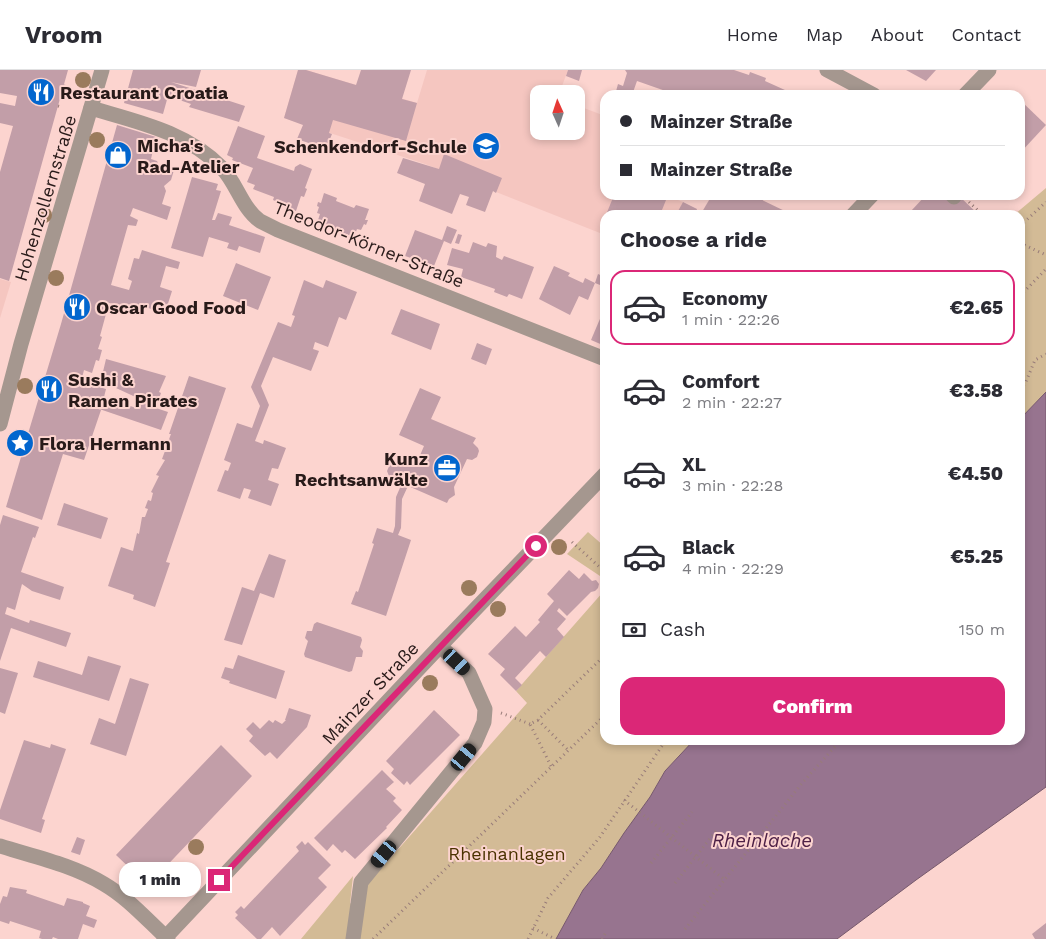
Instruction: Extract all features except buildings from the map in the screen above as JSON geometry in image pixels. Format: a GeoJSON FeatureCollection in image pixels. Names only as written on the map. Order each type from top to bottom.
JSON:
{"type":"FeatureCollection","features":[{"type":"Feature","properties":{"kind":"street","name":"Hohenzollernstraße"},"geometry":{"type":"LineString","coordinates":[[0,424],[21,344],[102,70]]}},
{"type":"Feature","properties":{"kind":"street"},"geometry":{"type":"LineString","coordinates":[[827,70],[865,90]]}},
{"type":"Feature","properties":{"kind":"street"},"geometry":{"type":"LineString","coordinates":[[970,90],[989,70]]}},
{"type":"Feature","properties":{"kind":"street","name":"Theodor-Körner-Straße"},"geometry":{"type":"LineString","coordinates":[[91,108],[158,128],[186,140],[208,155],[224,170],[249,210],[260,221],[278,230],[600,357]]}},
{"type":"Feature","properties":{"kind":"street"},"geometry":{"type":"LineString","coordinates":[[858,210],[867,200]]}},
{"type":"Feature","properties":{"kind":"street","name":"Mainzer Straße"},"geometry":{"type":"LineString","coordinates":[[166,938],[440,646],[600,479]]}},
{"type":"Feature","properties":{"kind":"street"},"geometry":{"type":"LineString","coordinates":[[353,939],[361,882],[476,743],[484,722],[485,709],[469,673],[440,646]]}},
{"type":"Feature","properties":{"kind":"street"},"geometry":{"type":"LineString","coordinates":[[0,846],[83,873],[120,894],[166,938]]}},
{"type":"Feature","properties":{"kind":"path"},"geometry":{"type":"LineString","coordinates":[[969,202],[978,210]]}},
{"type":"Feature","properties":{"kind":"path"},"geometry":{"type":"LineString","coordinates":[[1025,221],[1046,202]]}},
{"type":"Feature","properties":{"kind":"path"},"geometry":{"type":"LineString","coordinates":[[1025,245],[1046,255]]}},
{"type":"Feature","properties":{"kind":"path"},"geometry":{"type":"LineString","coordinates":[[1025,291],[1046,268]]}},
{"type":"Feature","properties":{"kind":"path"},"geometry":{"type":"LineString","coordinates":[[1025,384],[1035,360],[1046,354]]}},
{"type":"Feature","properties":{"kind":"path"},"geometry":{"type":"LineString","coordinates":[[572,542],[600,567]]}},
{"type":"Feature","properties":{"kind":"path"},"geometry":{"type":"LineString","coordinates":[[530,724],[538,720],[600,660]]}},
{"type":"Feature","properties":{"kind":"path"},"geometry":{"type":"LineString","coordinates":[[513,718],[530,724],[551,766]]}},
{"type":"Feature","properties":{"kind":"path"},"geometry":{"type":"LineString","coordinates":[[538,720],[568,750]]}},
{"type":"Feature","properties":{"kind":"path"},"geometry":{"type":"LineString","coordinates":[[373,939],[600,720]]}},
{"type":"Feature","properties":{"kind":"path"},"geometry":{"type":"LineString","coordinates":[[528,939],[548,898],[600,837],[662,745]]}},
{"type":"Feature","properties":{"kind":"path"},"geometry":{"type":"LineString","coordinates":[[685,929],[798,789],[837,745]]}},
{"type":"Feature","properties":{"kind":"path"},"geometry":{"type":"LineString","coordinates":[[624,800],[724,880]]}},
{"type":"Feature","properties":{"kind":"path"},"geometry":{"type":"LineString","coordinates":[[651,863],[692,812]]}},
{"type":"Feature","properties":{"kind":"path"},"geometry":{"type":"LineString","coordinates":[[675,883],[716,831]]}},
{"type":"Feature","properties":{"kind":"path"},"geometry":{"type":"LineString","coordinates":[[534,928],[555,939]]}},
{"type":"Feature","properties":{"kind":"path"},"geometry":{"type":"LineString","coordinates":[[602,939],[606,932]]}},
{"type":"Feature","properties":{"kind":"shaded area","name":"Schenkendorf-Schule"},"geometry":{"type":"Polygon","coordinates":[[[298,70],[306,70],[417,103],[427,70],[568,70],[562,85],[530,85],[530,140],[585,140],[585,108],[600,114],[600,200],[678,200],[683,202],[679,210],[600,210],[600,233],[425,164],[284,118],[298,70]]]}},
{"type":"Feature","properties":{"kind":"shaded area"},"geometry":{"type":"Polygon","coordinates":[[[0,279],[11,282],[0,318],[0,279]]]}},
{"type":"Feature","properties":{"kind":"green space"},"geometry":{"type":"Polygon","coordinates":[[[1046,188],[1046,392],[1025,414],[1025,210],[1020,210],[1046,188]]]}},
{"type":"Feature","properties":{"kind":"green space","name":"Rheinanlagen"},"geometry":{"type":"Polygon","coordinates":[[[588,532],[600,543],[600,576],[567,554],[588,532]]]}},
{"type":"Feature","properties":{"kind":"green space","name":"Rheinanlagen"},"geometry":{"type":"Polygon","coordinates":[[[600,595],[600,745],[689,745],[665,771],[650,797],[601,868],[583,890],[556,939],[301,939],[353,876],[350,904],[527,703],[516,691],[600,595]]]}},
{"type":"Feature","properties":{"kind":"water","name":"Rheinlache"},"geometry":{"type":"Polygon","coordinates":[[[1046,392],[1046,787],[837,939],[556,939],[583,890],[601,868],[650,797],[665,771],[689,745],[1025,745],[1025,414],[1046,392]]]}},
{"type":"Feature","properties":{"kind":"place","name":"Restaurant Croatia"},"geometry":{"type":"Point","coordinates":[41,92]}},
{"type":"Feature","properties":{"kind":"place","name":"Schenkendorf-Schule"},"geometry":{"type":"Point","coordinates":[486,146]}},
{"type":"Feature","properties":{"kind":"place","name":"Micha's Rad-Atelier"},"geometry":{"type":"Point","coordinates":[118,155]}},
{"type":"Feature","properties":{"kind":"place","name":"Oscar Good Food"},"geometry":{"type":"Point","coordinates":[77,307]}},
{"type":"Feature","properties":{"kind":"place","name":"Sushi & Ramen Pirates"},"geometry":{"type":"Point","coordinates":[49,389]}},
{"type":"Feature","properties":{"kind":"place","name":"Flora Hermann"},"geometry":{"type":"Point","coordinates":[20,443]}},
{"type":"Feature","properties":{"kind":"place","name":"Kunz Rechtsanwälte"},"geometry":{"type":"Point","coordinates":[447,468]}},
{"type":"Feature","properties":{"kind":"route"},"geometry":{"type":"LineString","coordinates":[[219,880],[536,546]]}}]}
